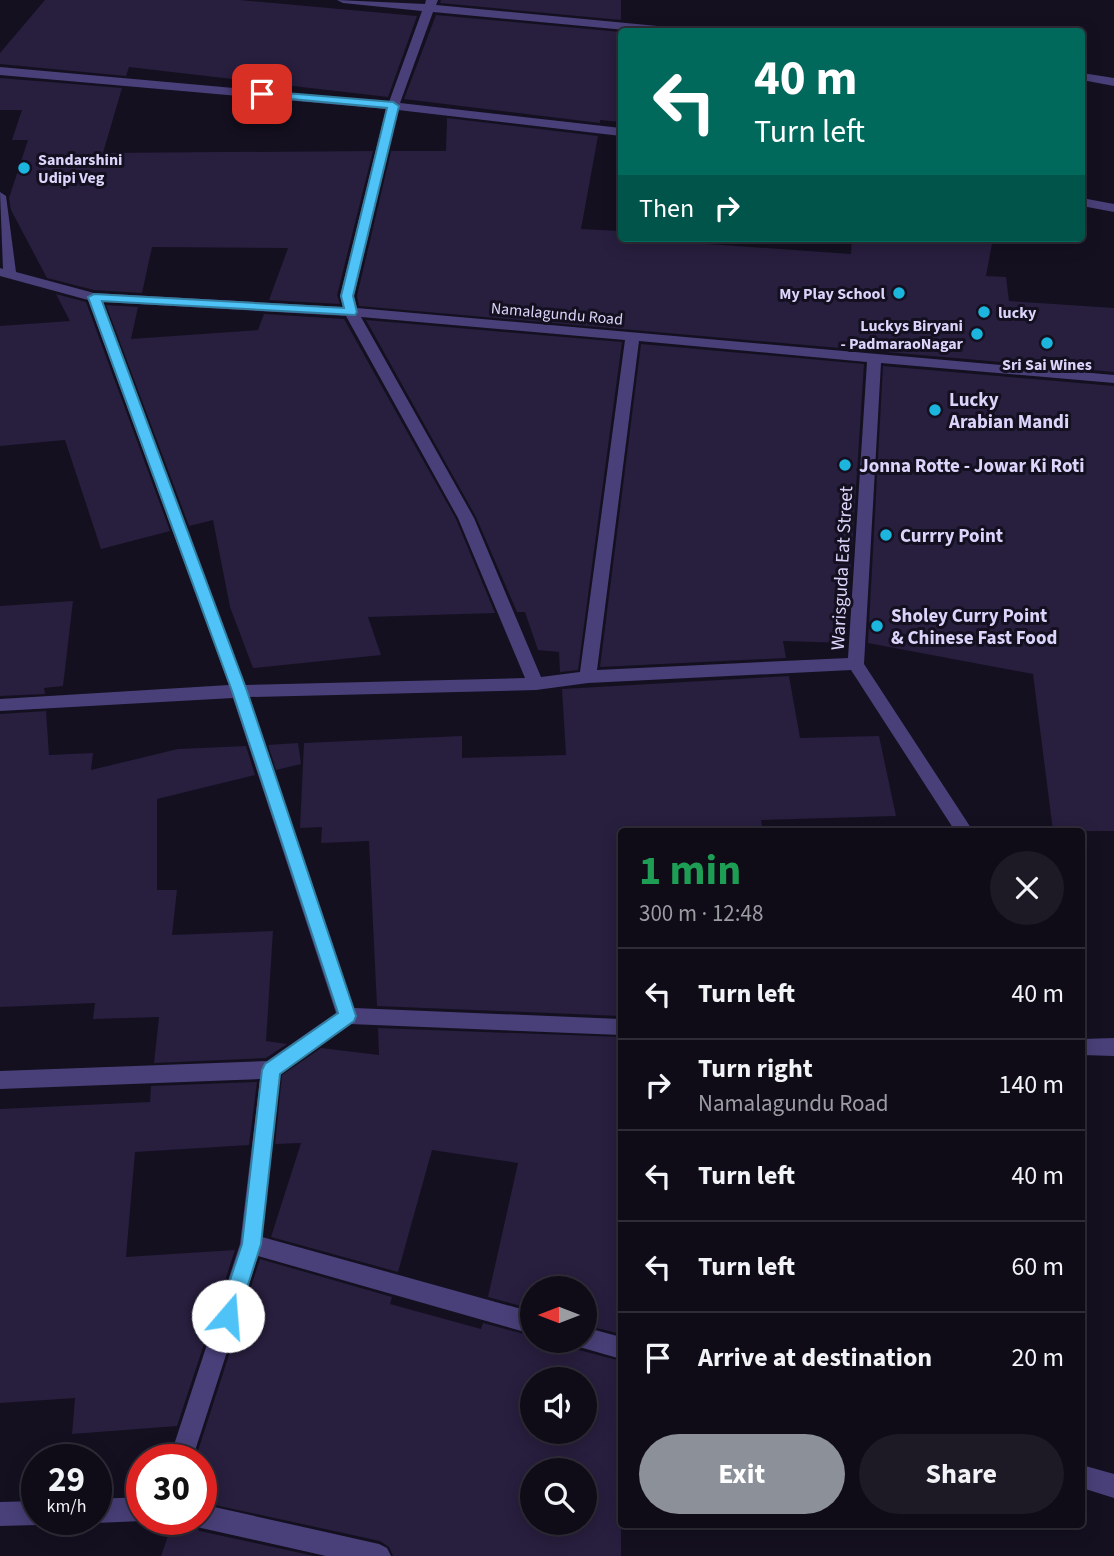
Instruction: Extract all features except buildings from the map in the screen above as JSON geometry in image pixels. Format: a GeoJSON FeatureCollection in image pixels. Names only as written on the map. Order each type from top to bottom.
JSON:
{"type":"FeatureCollection","features":[{"type":"Feature","properties":{"kind":"street"},"geometry":{"type":"LineString","coordinates":[[343,0],[431,5],[652,28]]}},
{"type":"Feature","properties":{"kind":"street"},"geometry":{"type":"LineString","coordinates":[[431,5],[393,106],[347,296],[351,312],[466,518],[536,684]]}},
{"type":"Feature","properties":{"kind":"street"},"geometry":{"type":"LineString","coordinates":[[0,71],[393,106],[618,132]]}},
{"type":"Feature","properties":{"kind":"street"},"geometry":{"type":"LineString","coordinates":[[1085,77],[1114,82]]}},
{"type":"Feature","properties":{"kind":"street"},"geometry":{"type":"LineString","coordinates":[[0,196],[5,273]]}},
{"type":"Feature","properties":{"kind":"street"},"geometry":{"type":"LineString","coordinates":[[1085,203],[1114,208]]}},
{"type":"Feature","properties":{"kind":"street","name":"Namalagundu Road"},"geometry":{"type":"LineString","coordinates":[[5,273],[94,297],[351,312],[1114,379]]}},
{"type":"Feature","properties":{"kind":"street"},"geometry":{"type":"LineString","coordinates":[[94,297],[239,691],[347,1016]]}},
{"type":"Feature","properties":{"kind":"street"},"geometry":{"type":"LineString","coordinates":[[588,677],[632,338]]}},
{"type":"Feature","properties":{"kind":"street","name":"Warisguda Eat Street"},"geometry":{"type":"LineString","coordinates":[[874,360],[856,664],[962,828]]}},
{"type":"Feature","properties":{"kind":"street"},"geometry":{"type":"LineString","coordinates":[[0,705],[239,691],[536,684],[588,677],[856,664]]}},
{"type":"Feature","properties":{"kind":"street"},"geometry":{"type":"LineString","coordinates":[[0,1080],[271,1070],[347,1016],[618,1027]]}},
{"type":"Feature","properties":{"kind":"street"},"geometry":{"type":"LineString","coordinates":[[1085,1047],[1114,1047]]}},
{"type":"Feature","properties":{"kind":"street"},"geometry":{"type":"LineString","coordinates":[[185,1444],[251,1244],[271,1070]]}},
{"type":"Feature","properties":{"kind":"street"},"geometry":{"type":"LineString","coordinates":[[251,1244],[520,1320]]}},
{"type":"Feature","properties":{"kind":"street"},"geometry":{"type":"LineString","coordinates":[[597,1342],[618,1347]]}},
{"type":"Feature","properties":{"kind":"street"},"geometry":{"type":"LineString","coordinates":[[1085,1479],[1114,1486]]}},
{"type":"Feature","properties":{"kind":"street"},"geometry":{"type":"LineString","coordinates":[[0,1514],[21,1513]]}},
{"type":"Feature","properties":{"kind":"street"},"geometry":{"type":"LineString","coordinates":[[217,1520],[379,1556]]}},
{"type":"Feature","properties":{"kind":"place","name":"Sandarshini Udipi Veg"},"geometry":{"type":"Point","coordinates":[24,168]}},
{"type":"Feature","properties":{"kind":"place","name":"My Play School"},"geometry":{"type":"Point","coordinates":[899,293]}},
{"type":"Feature","properties":{"kind":"place","name":"lucky"},"geometry":{"type":"Point","coordinates":[984,312]}},
{"type":"Feature","properties":{"kind":"place","name":"Luckys Biryani - PadmaraoNagar"},"geometry":{"type":"Point","coordinates":[977,334]}},
{"type":"Feature","properties":{"kind":"place","name":"Sri Sai Wines"},"geometry":{"type":"Point","coordinates":[1047,343]}},
{"type":"Feature","properties":{"kind":"place","name":"Lucky Arabian Mandi"},"geometry":{"type":"Point","coordinates":[935,410]}},
{"type":"Feature","properties":{"kind":"place","name":"Jonna Rotte - Jowar Ki Roti"},"geometry":{"type":"Point","coordinates":[845,465]}},
{"type":"Feature","properties":{"kind":"place","name":"Currry Point"},"geometry":{"type":"Point","coordinates":[886,535]}},
{"type":"Feature","properties":{"kind":"place","name":"Sholey Curry Point & Chinese Fast Food"},"geometry":{"type":"Point","coordinates":[877,626]}},
{"type":"Feature","properties":{"kind":"route"},"geometry":{"type":"LineString","coordinates":[[228,1316],[251,1244],[271,1070],[347,1016],[239,691],[94,297],[351,312],[347,296],[393,106],[262,94]]}}]}
